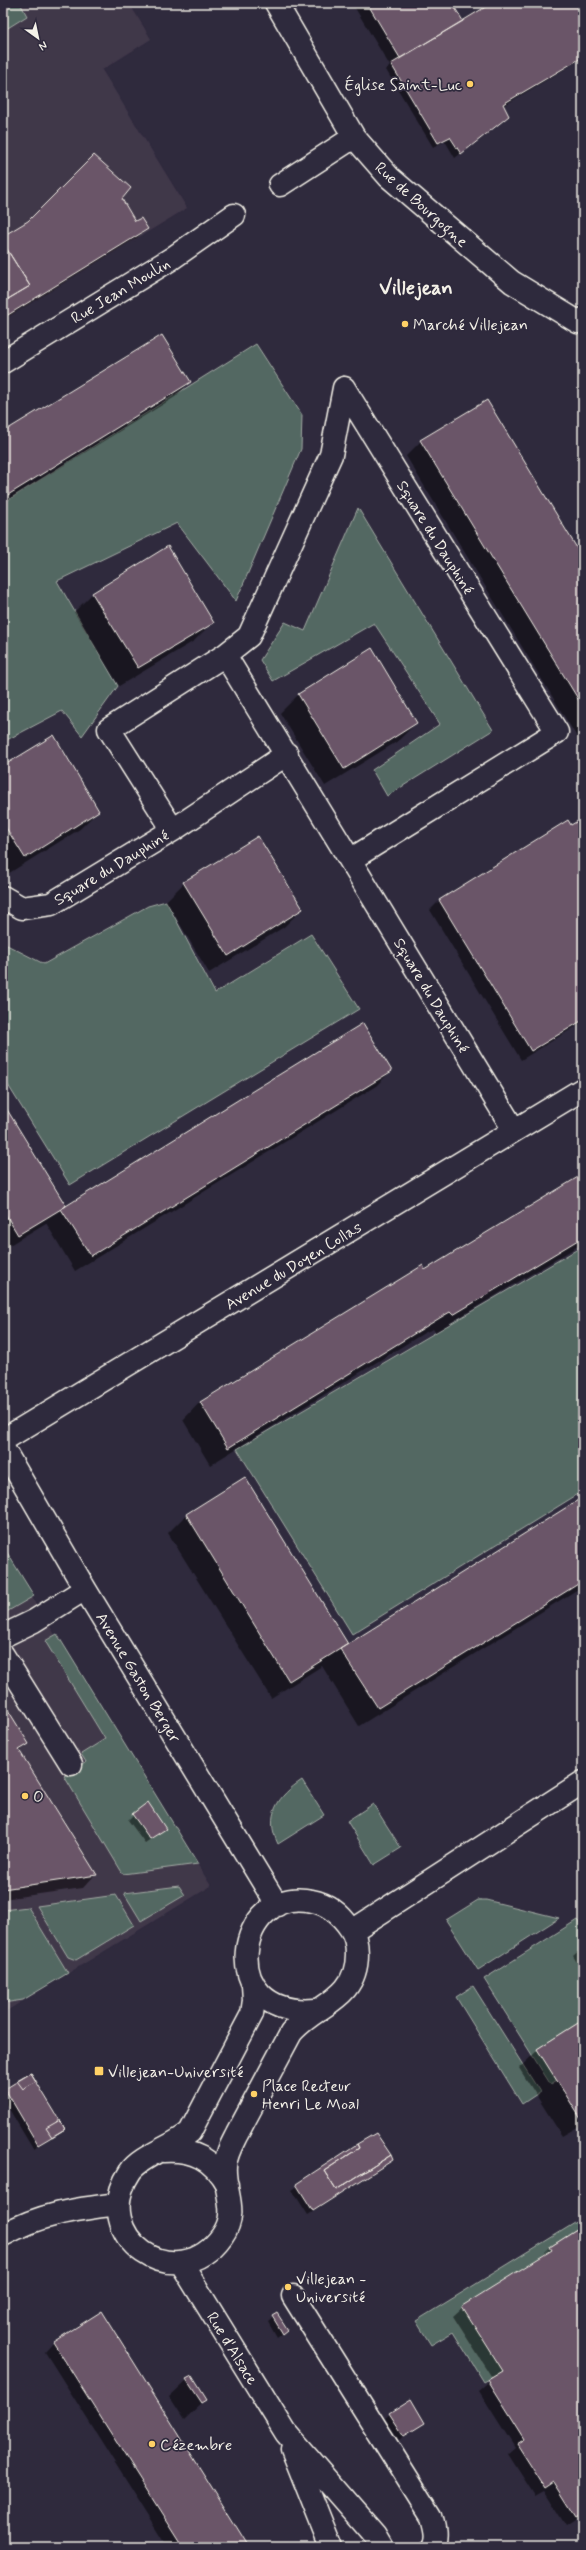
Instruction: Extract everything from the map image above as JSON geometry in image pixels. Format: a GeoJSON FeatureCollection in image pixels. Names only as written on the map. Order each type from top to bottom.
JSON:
{"type":"FeatureCollection","features":[{"type":"Feature","properties":{"kind":"street","name":"Rue de Bourgogne"},"geometry":{"type":"LineString","coordinates":[[276,3],[354,137],[389,178],[512,282],[578,322],[583,319]]}},
{"type":"Feature","properties":{"kind":"street"},"geometry":{"type":"LineString","coordinates":[[280,185],[354,137]]}},
{"type":"Feature","properties":{"kind":"street","name":"Rue Jean Moulin"},"geometry":{"type":"LineString","coordinates":[[3,362],[171,259],[234,215]]}},
{"type":"Feature","properties":{"kind":"street","name":"Square du Dauphiné"},"geometry":{"type":"LineString","coordinates":[[173,830],[109,729],[225,655],[249,636],[332,455],[344,388],[557,732],[350,860]]}},
{"type":"Feature","properties":{"kind":"street","name":"Square du Dauphiné"},"geometry":{"type":"LineString","coordinates":[[225,655],[287,754],[514,1130]]}},
{"type":"Feature","properties":{"kind":"street","name":"Square du Dauphiné"},"geometry":{"type":"LineString","coordinates":[[3,897],[22,908],[51,904],[173,830],[287,754]]}},
{"type":"Feature","properties":{"kind":"street","name":"Avenue du Doyen Collas"},"geometry":{"type":"LineString","coordinates":[[3,1440],[583,1089]]}},
{"type":"Feature","properties":{"kind":"street","name":"Avenue Gaston Berger"},"geometry":{"type":"LineString","coordinates":[[3,1448],[85,1589],[277,1905]]}},
{"type":"Feature","properties":{"kind":"street"},"geometry":{"type":"LineString","coordinates":[[3,1636],[34,1621],[85,1589]]}},
{"type":"Feature","properties":{"kind":"street"},"geometry":{"type":"LineString","coordinates":[[3,1655],[70,1764]]}},
{"type":"Feature","properties":{"kind":"street"},"geometry":{"type":"LineString","coordinates":[[352,1931],[583,1782]]}},
{"type":"Feature","properties":{"kind":"street"},"geometry":{"type":"LineString","coordinates":[[294,1900],[312,1900],[328,1906],[342,1917],[352,1931],[357,1946],[357,1963],[352,1979],[343,1993],[330,2004],[315,2010],[300,2021],[290,2033],[228,2151],[225,2166],[231,2202],[230,2219],[223,2235],[212,2248],[198,2258],[181,2263],[165,2262],[149,2257],[136,2248],[126,2235],[119,2220],[118,2204],[122,2186],[130,2171],[146,2157],[163,2151],[179,2142],[190,2132],[252,2014],[254,2000],[253,1985],[247,1970],[245,1955],[248,1940],[254,1925],[264,1914],[277,1905],[294,1900]]}},
{"type":"Feature","properties":{"kind":"street"},"geometry":{"type":"LineString","coordinates":[[253,1985],[265,1998],[280,2008],[298,2011],[315,2010]]}},
{"type":"Feature","properties":{"kind":"street"},"geometry":{"type":"LineString","coordinates":[[163,2151],[179,2149],[194,2153],[208,2161],[220,2171],[227,2185]]}},
{"type":"Feature","properties":{"kind":"street"},"geometry":{"type":"LineString","coordinates":[[4,2233],[36,2219],[57,2212],[118,2204]]}},
{"type":"Feature","properties":{"kind":"street","name":"Rue d'Alsace"},"geometry":{"type":"LineString","coordinates":[[181,2263],[286,2432],[375,2535],[382,2547]]}},
{"type":"Feature","properties":{"kind":"street"},"geometry":{"type":"LineString","coordinates":[[293,2296],[431,2516],[435,2529],[432,2547]]}},
{"type":"Feature","properties":{"kind":"street","name":"Rue d'Alsace"},"geometry":{"type":"LineString","coordinates":[[286,2432],[331,2547]]}},
{"type":"Feature","properties":{"kind":"shaded area"},"geometry":{"type":"Polygon","coordinates":[[[3,3],[129,3],[151,39],[102,70],[187,208],[3,320],[3,3]]]}},
{"type":"Feature","properties":{"kind":"shaded area"},"geometry":{"type":"Polygon","coordinates":[[[3,1551],[211,1886],[3,2013],[3,1551]]]}},
{"type":"Feature","properties":{"kind":"green space"},"geometry":{"type":"Polygon","coordinates":[[[3,3],[20,3],[27,16],[3,31],[3,3]]]}},
{"type":"Feature","properties":{"kind":"green space"},"geometry":{"type":"Polygon","coordinates":[[[256,344],[302,415],[301,449],[236,601],[177,523],[57,581],[118,686],[82,736],[62,711],[3,742],[3,503],[256,344]]]}},
{"type":"Feature","properties":{"kind":"green space"},"geometry":{"type":"Polygon","coordinates":[[[358,508],[493,730],[387,796],[372,770],[440,724],[374,623],[273,681],[260,660],[285,622],[305,631],[358,508]]]}},
{"type":"Feature","properties":{"kind":"green space"},"geometry":{"type":"Polygon","coordinates":[[[166,901],[215,993],[311,934],[359,1009],[70,1185],[3,1077],[3,943],[44,964],[148,906],[166,901]]]}},
{"type":"Feature","properties":{"kind":"green space"},"geometry":{"type":"Polygon","coordinates":[[[583,1246],[583,1491],[352,1634],[237,1449],[583,1246]]]}},
{"type":"Feature","properties":{"kind":"green space"},"geometry":{"type":"Polygon","coordinates":[[[3,1546],[34,1596],[3,1614],[3,1546]]]}},
{"type":"Feature","properties":{"kind":"green space"},"geometry":{"type":"Polygon","coordinates":[[[57,1634],[198,1864],[123,1874],[64,1776],[86,1762],[81,1754],[105,1739],[45,1641],[57,1634]]]}},
{"type":"Feature","properties":{"kind":"green space"},"geometry":{"type":"Polygon","coordinates":[[[302,1780],[324,1815],[278,1844],[272,1824],[276,1807],[286,1793],[302,1780]]]}},
{"type":"Feature","properties":{"kind":"green space"},"geometry":{"type":"Polygon","coordinates":[[[373,1804],[401,1848],[374,1865],[347,1821],[373,1804]]]}},
{"type":"Feature","properties":{"kind":"green space"},"geometry":{"type":"Polygon","coordinates":[[[179,1886],[185,1895],[141,1921],[124,1893],[179,1886]]]}},
{"type":"Feature","properties":{"kind":"green space"},"geometry":{"type":"Polygon","coordinates":[[[116,1895],[134,1925],[76,1960],[68,1957],[37,1906],[116,1895]]]}},
{"type":"Feature","properties":{"kind":"green space"},"geometry":{"type":"Polygon","coordinates":[[[478,1900],[486,1900],[559,1918],[478,1970],[446,1920],[478,1900]]]}},
{"type":"Feature","properties":{"kind":"green space"},"geometry":{"type":"Polygon","coordinates":[[[28,1907],[68,1973],[23,2000],[3,2003],[3,1910],[28,1907]]]}},
{"type":"Feature","properties":{"kind":"green space"},"geometry":{"type":"Polygon","coordinates":[[[577,1920],[583,1928],[583,2020],[537,2049],[557,2081],[551,2085],[484,1979],[577,1920]]]}},
{"type":"Feature","properties":{"kind":"green space"},"geometry":{"type":"Polygon","coordinates":[[[473,1986],[540,2092],[522,2104],[456,1997],[473,1986]]]}},
{"type":"Feature","properties":{"kind":"green space"},"geometry":{"type":"Polygon","coordinates":[[[583,2218],[583,2226],[550,2247],[552,2250],[503,2371],[484,2382],[453,2332],[431,2345],[416,2321],[583,2218]]]}},
{"type":"Feature","properties":{"kind":"building"},"geometry":{"type":"Polygon","coordinates":[[[367,3],[452,3],[463,21],[400,58],[367,3]]]}},
{"type":"Feature","properties":{"kind":"building","name":"Église Saint-Luc"},"geometry":{"type":"Polygon","coordinates":[[[492,3],[583,3],[583,57],[503,104],[509,116],[461,154],[450,137],[438,143],[391,64],[492,3]]]}},
{"type":"Feature","properties":{"kind":"building"},"geometry":{"type":"Polygon","coordinates":[[[94,155],[131,188],[122,199],[135,221],[141,218],[148,229],[3,318],[3,302],[30,286],[3,243],[3,236],[28,221],[94,155]]]}},
{"type":"Feature","properties":{"kind":"building"},"geometry":{"type":"Polygon","coordinates":[[[3,243],[30,286],[3,302],[3,243]]]}},
{"type":"Feature","properties":{"kind":"building"},"geometry":{"type":"Polygon","coordinates":[[[162,335],[191,382],[3,498],[3,432],[162,335]]]}},
{"type":"Feature","properties":{"kind":"building"},"geometry":{"type":"Polygon","coordinates":[[[487,400],[583,558],[583,707],[420,440],[487,400]]]}},
{"type":"Feature","properties":{"kind":"building"},"geometry":{"type":"Polygon","coordinates":[[[168,546],[214,623],[138,668],[92,593],[168,546]]]}},
{"type":"Feature","properties":{"kind":"building"},"geometry":{"type":"Polygon","coordinates":[[[372,648],[417,723],[344,769],[298,694],[372,648]]]}},
{"type":"Feature","properties":{"kind":"building"},"geometry":{"type":"Polygon","coordinates":[[[54,735],[99,811],[25,858],[3,823],[3,766],[54,735]]]}},
{"type":"Feature","properties":{"kind":"building"},"geometry":{"type":"Polygon","coordinates":[[[583,818],[583,1020],[531,1051],[439,900],[568,820],[571,825],[583,818]]]}},
{"type":"Feature","properties":{"kind":"building"},"geometry":{"type":"Polygon","coordinates":[[[258,836],[303,909],[228,956],[183,882],[258,836]]]}},
{"type":"Feature","properties":{"kind":"building"},"geometry":{"type":"Polygon","coordinates":[[[363,1023],[392,1071],[91,1256],[61,1209],[363,1023]]]}},
{"type":"Feature","properties":{"kind":"building"},"geometry":{"type":"Polygon","coordinates":[[[3,1103],[66,1206],[18,1235],[3,1210],[3,1103]]]}},
{"type":"Feature","properties":{"kind":"building"},"geometry":{"type":"Polygon","coordinates":[[[583,1174],[583,1237],[453,1315],[450,1312],[443,1316],[228,1448],[200,1402],[423,1265],[425,1270],[583,1174]]]}},
{"type":"Feature","properties":{"kind":"building"},"geometry":{"type":"Polygon","coordinates":[[[245,1477],[348,1644],[289,1681],[186,1514],[245,1477]]]}},
{"type":"Feature","properties":{"kind":"building"},"geometry":{"type":"Polygon","coordinates":[[[583,1497],[583,1581],[378,1708],[340,1649],[583,1497]]]}},
{"type":"Feature","properties":{"kind":"building","name":"O"},"geometry":{"type":"Polygon","coordinates":[[[3,1702],[29,1744],[19,1750],[97,1875],[3,1889],[3,1702]]]}},
{"type":"Feature","properties":{"kind":"building"},"geometry":{"type":"Polygon","coordinates":[[[148,1802],[166,1829],[150,1839],[132,1814],[148,1802]]]}},
{"type":"Feature","properties":{"kind":"building"},"geometry":{"type":"Polygon","coordinates":[[[583,2020],[583,2118],[581,2119],[537,2049],[583,2020]]]}},
{"type":"Feature","properties":{"kind":"building"},"geometry":{"type":"Polygon","coordinates":[[[31,2073],[65,2129],[38,2145],[5,2089],[31,2073]]]}},
{"type":"Feature","properties":{"kind":"building"},"geometry":{"type":"Polygon","coordinates":[[[31,2073],[36,2081],[23,2089],[17,2081],[31,2073]]]}},
{"type":"Feature","properties":{"kind":"building"},"geometry":{"type":"Polygon","coordinates":[[[60,2120],[65,2129],[52,2137],[46,2128],[60,2120]]]}},
{"type":"Feature","properties":{"kind":"building"},"geometry":{"type":"Polygon","coordinates":[[[376,2133],[391,2155],[336,2190],[324,2171],[359,2148],[357,2144],[376,2133]]]}},
{"type":"Feature","properties":{"kind":"building"},"geometry":{"type":"Polygon","coordinates":[[[357,2144],[359,2148],[324,2171],[336,2190],[391,2155],[393,2160],[313,2211],[296,2184],[357,2144]]]}},
{"type":"Feature","properties":{"kind":"building"},"geometry":{"type":"Polygon","coordinates":[[[583,2226],[583,2513],[576,2517],[554,2482],[545,2488],[517,2444],[525,2439],[488,2380],[503,2371],[462,2306],[552,2250],[550,2247],[583,2226]]]}},
{"type":"Feature","properties":{"kind":"building","name":"Cézembre"},"geometry":{"type":"Polygon","coordinates":[[[102,2311],[249,2547],[183,2547],[53,2342],[102,2311]]]}},
{"type":"Feature","properties":{"kind":"building"},"geometry":{"type":"Polygon","coordinates":[[[277,2313],[288,2330],[283,2334],[272,2316],[277,2313]]]}},
{"type":"Feature","properties":{"kind":"building"},"geometry":{"type":"Polygon","coordinates":[[[192,2376],[207,2400],[202,2403],[186,2379],[192,2376]]]}},
{"type":"Feature","properties":{"kind":"building"},"geometry":{"type":"Polygon","coordinates":[[[411,2399],[425,2423],[404,2436],[389,2413],[411,2399]]]}},
{"type":"Feature","properties":{"kind":"place","name":"Église Saint-Luc"},"geometry":{"type":"Point","coordinates":[470,84]}},
{"type":"Feature","properties":{"kind":"place","name":"Marché Villejean"},"geometry":{"type":"Point","coordinates":[405,324]}},
{"type":"Feature","properties":{"kind":"place","name":"O"},"geometry":{"type":"Point","coordinates":[25,1796]}},
{"type":"Feature","properties":{"kind":"place","name":"Villejean-Université"},"geometry":{"type":"Point","coordinates":[99,2071]}},
{"type":"Feature","properties":{"kind":"place","name":"Place Recteur Henri Le Moal"},"geometry":{"type":"Point","coordinates":[254,2094]}},
{"type":"Feature","properties":{"kind":"place","name":"Villejean - Université"},"geometry":{"type":"Point","coordinates":[288,2287]}},
{"type":"Feature","properties":{"kind":"place","name":"Cézembre"},"geometry":{"type":"Point","coordinates":[152,2444]}},
{"type":"Feature","properties":{"kind":"district","name":"Villejean"},"geometry":{"type":"Point","coordinates":[416,287]}}]}
